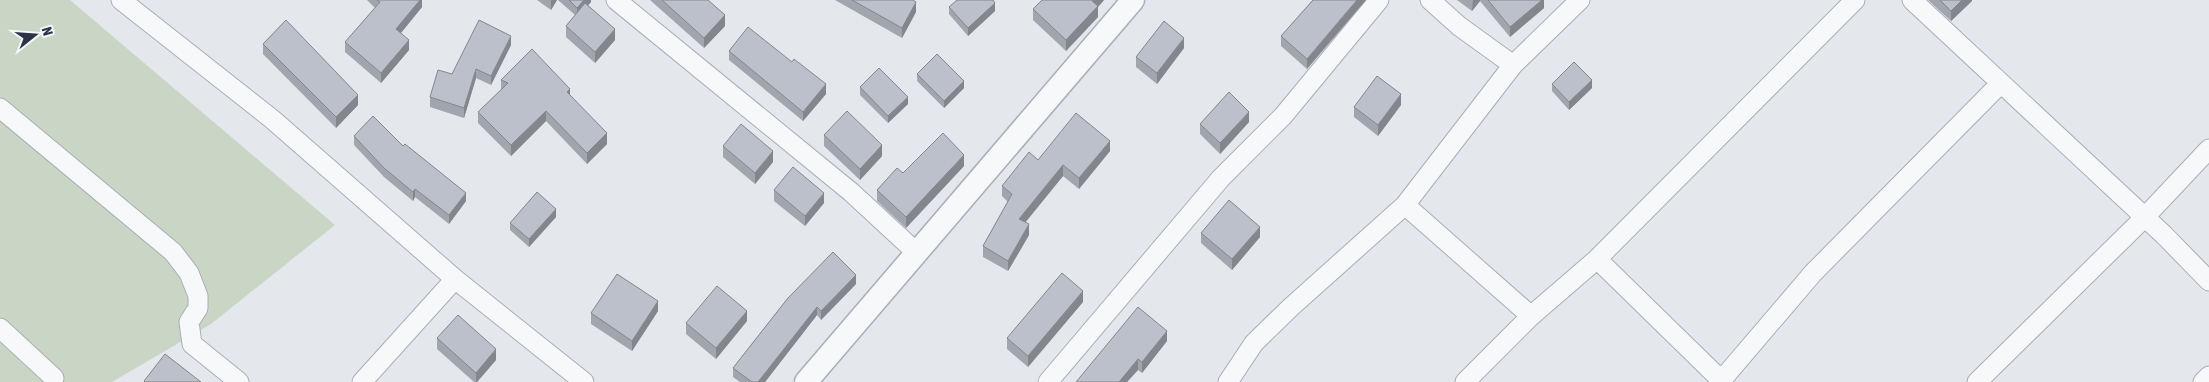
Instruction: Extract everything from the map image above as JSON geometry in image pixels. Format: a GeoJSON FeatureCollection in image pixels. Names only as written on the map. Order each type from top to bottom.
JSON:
{"type":"FeatureCollection","features":[{"type":"Feature","properties":{"kind":"street"},"geometry":{"type":"LineString","coordinates":[[121,0],[272,119],[455,279],[584,382]]}},
{"type":"Feature","properties":{"kind":"street"},"geometry":{"type":"LineString","coordinates":[[616,0],[844,186],[916,252]]}},
{"type":"Feature","properties":{"kind":"street"},"geometry":{"type":"LineString","coordinates":[[806,382],[1133,0]]}},
{"type":"Feature","properties":{"kind":"street"},"geometry":{"type":"LineString","coordinates":[[1048,382],[1221,178],[1283,116],[1379,0]]}},
{"type":"Feature","properties":{"kind":"street"},"geometry":{"type":"LineString","coordinates":[[1430,0],[1459,26],[1513,65]]}},
{"type":"Feature","properties":{"kind":"street"},"geometry":{"type":"LineString","coordinates":[[1228,382],[1260,337],[1406,205],[1513,65],[1580,0]]}},
{"type":"Feature","properties":{"kind":"street"},"geometry":{"type":"LineString","coordinates":[[1465,382],[1531,316],[1597,259],[1855,0]]}},
{"type":"Feature","properties":{"kind":"street"},"geometry":{"type":"LineString","coordinates":[[1912,0],[2144,218],[2164,234],[2209,280]]}},
{"type":"Feature","properties":{"kind":"street"},"geometry":{"type":"LineString","coordinates":[[1597,259],[1722,381],[1813,273],[2001,84]]}},
{"type":"Feature","properties":{"kind":"street"},"geometry":{"type":"LineString","coordinates":[[0,108],[173,252],[189,273],[198,296],[198,308],[189,322],[192,344],[239,382]]}},
{"type":"Feature","properties":{"kind":"street"},"geometry":{"type":"LineString","coordinates":[[1977,382],[2144,218],[2209,149]]}},
{"type":"Feature","properties":{"kind":"street"},"geometry":{"type":"LineString","coordinates":[[1406,205],[1531,316]]}},
{"type":"Feature","properties":{"kind":"street"},"geometry":{"type":"LineString","coordinates":[[362,382],[455,279]]}},
{"type":"Feature","properties":{"kind":"street"},"geometry":{"type":"LineString","coordinates":[[0,328],[54,378]]}},
{"type":"Feature","properties":{"kind":"street"},"geometry":{"type":"LineString","coordinates":[[2203,382],[2209,376]]}},
{"type":"Feature","properties":{"kind":"green space"},"geometry":{"type":"Polygon","coordinates":[[[0,0],[70,0],[335,225],[211,324],[112,382],[0,382],[0,0]]]}},
{"type":"Feature","properties":{"kind":"building"},"geometry":{"type":"Polygon","coordinates":[[[377,0],[420,0],[396,29],[409,40],[381,73],[345,42],[380,2],[377,0]]]}},
{"type":"Feature","properties":{"kind":"building"},"geometry":{"type":"Polygon","coordinates":[[[569,0],[584,0],[577,8],[569,0]]]}},
{"type":"Feature","properties":{"kind":"building"},"geometry":{"type":"Polygon","coordinates":[[[662,0],[708,0],[725,15],[704,38],[662,0]]]}},
{"type":"Feature","properties":{"kind":"building"},"geometry":{"type":"Polygon","coordinates":[[[852,0],[913,0],[916,2],[902,28],[852,0]]]}},
{"type":"Feature","properties":{"kind":"building"},"geometry":{"type":"Polygon","coordinates":[[[957,0],[993,0],[995,3],[968,28],[949,7],[957,0]]]}},
{"type":"Feature","properties":{"kind":"building"},"geometry":{"type":"Polygon","coordinates":[[[1042,0],[1094,0],[1092,1],[1098,6],[1066,40],[1033,9],[1042,0]]]}},
{"type":"Feature","properties":{"kind":"building"},"geometry":{"type":"Polygon","coordinates":[[[1313,0],[1357,0],[1307,59],[1281,36],[1313,0]]]}},
{"type":"Feature","properties":{"kind":"building"},"geometry":{"type":"Polygon","coordinates":[[[1488,0],[1542,0],[1510,27],[1488,0]]]}},
{"type":"Feature","properties":{"kind":"building"},"geometry":{"type":"Polygon","coordinates":[[[1940,0],[1962,0],[1951,11],[1940,0]]]}},
{"type":"Feature","properties":{"kind":"building"},"geometry":{"type":"Polygon","coordinates":[[[585,3],[615,29],[595,52],[566,26],[585,3]]]}},
{"type":"Feature","properties":{"kind":"building"},"geometry":{"type":"Polygon","coordinates":[[[286,20],[358,95],[336,117],[263,44],[286,20]]]}},
{"type":"Feature","properties":{"kind":"building"},"geometry":{"type":"Polygon","coordinates":[[[479,20],[511,36],[491,76],[476,69],[464,108],[430,97],[438,70],[452,74],[479,20]]]}},
{"type":"Feature","properties":{"kind":"building"},"geometry":{"type":"Polygon","coordinates":[[[1164,21],[1184,38],[1157,73],[1136,57],[1164,21]]]}},
{"type":"Feature","properties":{"kind":"building"},"geometry":{"type":"Polygon","coordinates":[[[748,27],[792,62],[794,59],[826,84],[803,112],[729,51],[748,27]]]}},
{"type":"Feature","properties":{"kind":"building"},"geometry":{"type":"Polygon","coordinates":[[[532,49],[570,89],[567,92],[607,133],[587,153],[546,111],[511,145],[478,112],[508,83],[501,80],[532,49]]]}},
{"type":"Feature","properties":{"kind":"building"},"geometry":{"type":"Polygon","coordinates":[[[937,54],[964,81],[944,101],[917,74],[937,54]]]}},
{"type":"Feature","properties":{"kind":"building"},"geometry":{"type":"Polygon","coordinates":[[[1574,62],[1592,80],[1569,102],[1552,84],[1574,62]]]}},
{"type":"Feature","properties":{"kind":"building"},"geometry":{"type":"Polygon","coordinates":[[[879,68],[908,97],[888,116],[860,87],[879,68]]]}},
{"type":"Feature","properties":{"kind":"building"},"geometry":{"type":"Polygon","coordinates":[[[1377,76],[1401,94],[1378,125],[1354,107],[1377,76]]]}},
{"type":"Feature","properties":{"kind":"building"},"geometry":{"type":"Polygon","coordinates":[[[1229,92],[1249,112],[1220,143],[1200,124],[1229,92]]]}},
{"type":"Feature","properties":{"kind":"building"},"geometry":{"type":"Polygon","coordinates":[[[847,111],[882,145],[860,169],[824,135],[847,111]]]}},
{"type":"Feature","properties":{"kind":"building"},"geometry":{"type":"Polygon","coordinates":[[[1076,113],[1110,141],[1079,178],[1063,165],[1019,219],[1029,224],[1008,261],[983,246],[1012,194],[1002,186],[1029,152],[1038,160],[1076,113]]]}},
{"type":"Feature","properties":{"kind":"building"},"geometry":{"type":"Polygon","coordinates":[[[373,116],[403,146],[405,144],[466,193],[449,215],[415,189],[413,192],[384,168],[354,136],[373,116]]]}},
{"type":"Feature","properties":{"kind":"building"},"geometry":{"type":"Polygon","coordinates":[[[741,124],[773,151],[755,173],[723,146],[741,124]]]}},
{"type":"Feature","properties":{"kind":"building"},"geometry":{"type":"Polygon","coordinates":[[[943,133],[964,155],[906,217],[877,190],[897,168],[903,173],[943,133]]]}},
{"type":"Feature","properties":{"kind":"building"},"geometry":{"type":"Polygon","coordinates":[[[793,167],[824,193],[805,216],[774,190],[793,167]]]}},
{"type":"Feature","properties":{"kind":"building"},"geometry":{"type":"Polygon","coordinates":[[[537,192],[556,209],[529,239],[510,223],[537,192]]]}},
{"type":"Feature","properties":{"kind":"building"},"geometry":{"type":"Polygon","coordinates":[[[1229,200],[1260,227],[1232,259],[1201,233],[1229,200]]]}},
{"type":"Feature","properties":{"kind":"building"},"geometry":{"type":"Polygon","coordinates":[[[833,252],[856,275],[821,311],[817,307],[758,382],[752,382],[733,368],[788,298],[833,252]]]}},
{"type":"Feature","properties":{"kind":"building"},"geometry":{"type":"Polygon","coordinates":[[[1062,273],[1083,291],[1028,356],[1007,338],[1062,273]]]}},
{"type":"Feature","properties":{"kind":"building"},"geometry":{"type":"Polygon","coordinates":[[[617,274],[658,301],[632,341],[591,313],[617,274]]]}},
{"type":"Feature","properties":{"kind":"building"},"geometry":{"type":"Polygon","coordinates":[[[717,286],[747,311],[716,348],[686,323],[717,286]]]}},
{"type":"Feature","properties":{"kind":"building"},"geometry":{"type":"Polygon","coordinates":[[[1138,307],[1167,331],[1142,362],[1138,359],[1119,382],[1076,382],[1138,307]]]}},
{"type":"Feature","properties":{"kind":"building"},"geometry":{"type":"Polygon","coordinates":[[[458,315],[496,349],[476,373],[437,338],[458,315]]]}},
{"type":"Feature","properties":{"kind":"building"},"geometry":{"type":"Polygon","coordinates":[[[165,354],[201,382],[145,382],[165,354]]]}}]}
